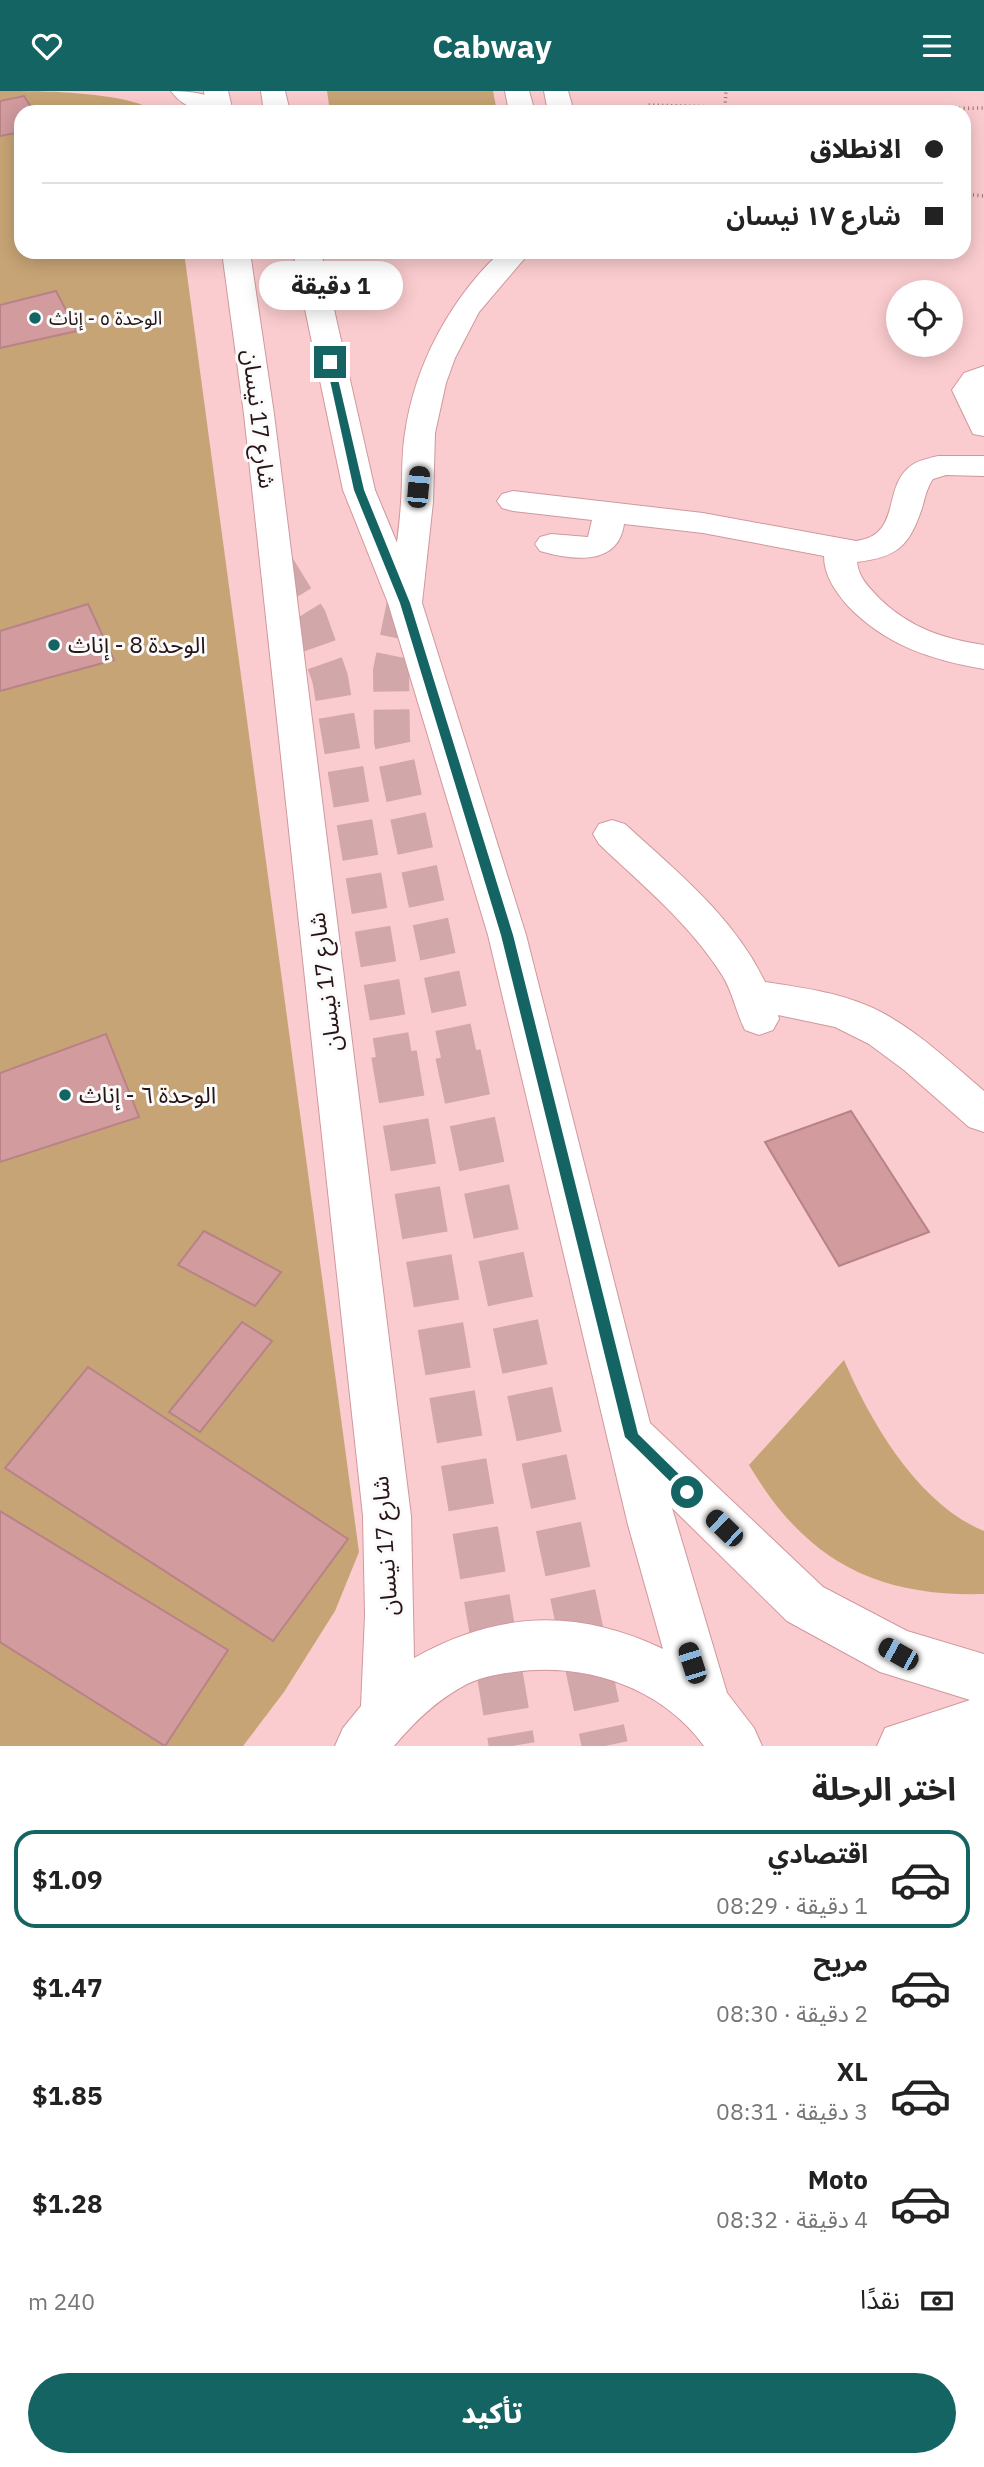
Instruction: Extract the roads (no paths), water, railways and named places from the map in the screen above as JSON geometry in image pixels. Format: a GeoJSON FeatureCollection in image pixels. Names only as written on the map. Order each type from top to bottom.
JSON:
{"type":"FeatureCollection","features":[{"type":"Feature","properties":{"kind":"main road"},"geometry":{"type":"LineString","coordinates":[[183,91],[194,100],[218,105]]}},
{"type":"Feature","properties":{"kind":"main road","name":"شارع 17 نيسان"},"geometry":{"type":"LineString","coordinates":[[237,259],[264,452],[387,1515],[391,1585],[374,1730]]}},
{"type":"Feature","properties":{"kind":"main road"},"geometry":{"type":"LineString","coordinates":[[309,259],[359,490],[405,603],[507,935],[652,1525],[721,1727]]}},
{"type":"Feature","properties":{"kind":"main road"},"geometry":{"type":"LineString","coordinates":[[405,603],[416,505],[420,435],[436,369],[467,309],[487,282],[509,259]]}},
{"type":"Feature","properties":{"kind":"main road"},"geometry":{"type":"LineString","coordinates":[[984,375],[974,379],[967,390],[984,427]]}},
{"type":"Feature","properties":{"kind":"main road"},"geometry":{"type":"LineString","coordinates":[[513,501],[703,523],[841,551],[870,551],[889,545],[895,539],[915,479],[925,470],[984,466]]}},
{"type":"Feature","properties":{"kind":"main road"},"geometry":{"type":"LineString","coordinates":[[551,544],[586,547],[599,545],[604,538],[609,512]]}},
{"type":"Feature","properties":{"kind":"main road"},"geometry":{"type":"LineString","coordinates":[[841,551],[840,568],[847,584],[878,618],[893,629],[934,647],[984,657]]}},
{"type":"Feature","properties":{"kind":"main road"},"geometry":{"type":"LineString","coordinates":[[612,834],[708,928],[738,966],[756,1009],[825,1008],[869,1024],[888,1036],[984,1115]]}},
{"type":"Feature","properties":{"kind":"main road"},"geometry":{"type":"LineString","coordinates":[[632,1437],[805,1604],[898,1654],[984,1679]]}},
{"type":"Feature","properties":{"kind":"main road"},"geometry":{"type":"LineString","coordinates":[[374,1730],[426,1680],[471,1657],[519,1645],[569,1644],[630,1661],[665,1677],[721,1727]]}},
{"type":"Feature","properties":{"kind":"main road"},"geometry":{"type":"LineString","coordinates":[[903,1746],[984,1722]]}},
{"type":"Feature","properties":{"kind":"tunnel"},"geometry":{"type":"LineString","coordinates":[[277,567],[309,619],[330,678],[394,1056]]}},
{"type":"Feature","properties":{"kind":"tunnel"},"geometry":{"type":"LineString","coordinates":[[405,603],[391,671],[392,741],[459,1056]]}},
{"type":"Feature","properties":{"kind":"tunnel"},"geometry":{"type":"LineString","coordinates":[[394,1054],[512,1746]]}},
{"type":"Feature","properties":{"kind":"tunnel"},"geometry":{"type":"LineString","coordinates":[[458,1054],[605,1746]]}},
{"type":"Feature","properties":{"kind":"place","name":"الوحدة ٥ - إناث"},"geometry":{"type":"Point","coordinates":[35,318]}},
{"type":"Feature","properties":{"kind":"place","name":"الوحدة 8 - إناث"},"geometry":{"type":"Point","coordinates":[54,645]}},
{"type":"Feature","properties":{"kind":"place","name":"الوحدة ٦ - إناث"},"geometry":{"type":"Point","coordinates":[65,1095]}}]}
